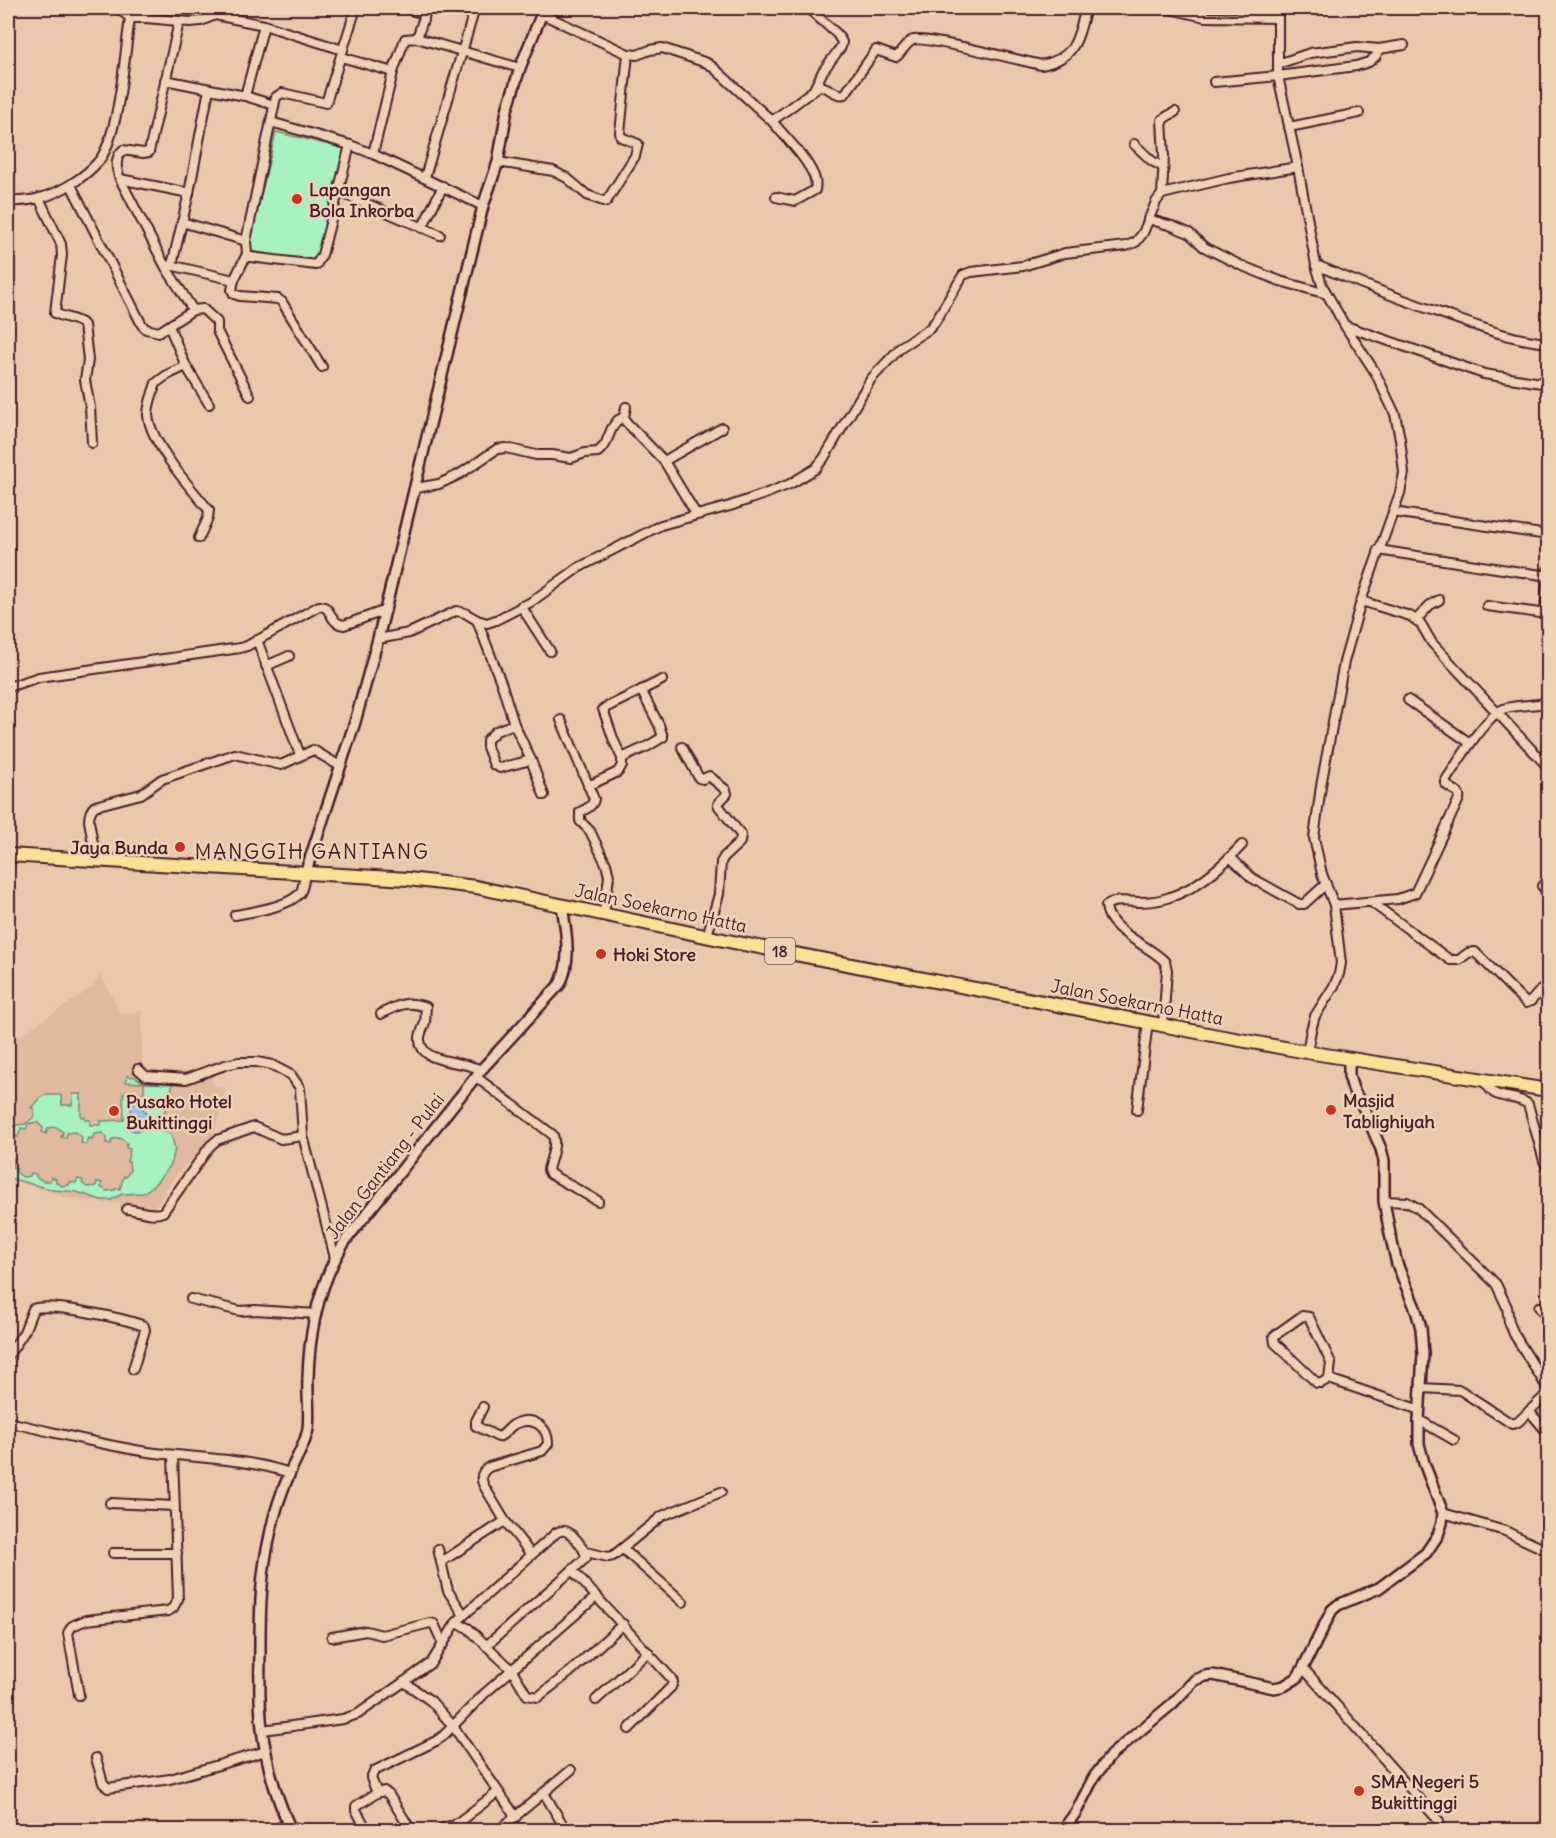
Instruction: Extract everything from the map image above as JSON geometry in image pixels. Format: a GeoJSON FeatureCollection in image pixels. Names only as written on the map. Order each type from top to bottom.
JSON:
{"type":"FeatureCollection","features":[{"type":"Feature","properties":{"kind":"highway","name":"Jalan Soekarno Hatta"},"geometry":{"type":"LineString","coordinates":[[8,855],[408,879],[476,887],[707,936],[1307,1052],[1484,1080],[1546,1086]]}},
{"type":"Feature","properties":{"kind":"street"},"geometry":{"type":"LineString","coordinates":[[118,8],[130,18],[179,22],[201,21],[216,11],[264,25],[393,72]]}},
{"type":"Feature","properties":{"kind":"street"},"geometry":{"type":"LineString","coordinates":[[322,367],[282,302],[278,299],[240,296],[234,294],[232,290],[234,280],[247,254],[246,241],[276,97],[282,93],[326,103],[356,8]]}},
{"type":"Feature","properties":{"kind":"street"},"geometry":{"type":"LineString","coordinates":[[403,8],[426,11],[417,38]]}},
{"type":"Feature","properties":{"kind":"street"},"geometry":{"type":"LineString","coordinates":[[425,177],[475,8]]}},
{"type":"Feature","properties":{"kind":"street"},"geometry":{"type":"LineString","coordinates":[[808,8],[837,34],[842,42],[815,87]]}},
{"type":"Feature","properties":{"kind":"street"},"geometry":{"type":"LineString","coordinates":[[772,121],[815,87],[822,85],[837,94],[846,94],[876,50],[896,57],[916,39],[1041,65],[1053,62],[1064,57],[1073,48],[1086,8]]}},
{"type":"Feature","properties":{"kind":"street"},"geometry":{"type":"LineString","coordinates":[[1165,8],[1204,17],[1278,18]]}},
{"type":"Feature","properties":{"kind":"street"},"geometry":{"type":"LineString","coordinates":[[1202,8],[1204,17]]}},
{"type":"Feature","properties":{"kind":"street"},"geometry":{"type":"LineString","coordinates":[[1278,8],[1278,76],[1316,265],[1322,285],[1375,372],[1395,414],[1404,473],[1400,493],[1361,601],[1344,662],[1316,818],[1314,838],[1334,905],[1341,963],[1334,986],[1315,1016],[1307,1052]]}},
{"type":"Feature","properties":{"kind":"street"},"geometry":{"type":"LineString","coordinates":[[235,915],[271,909],[300,893],[355,722],[386,610],[483,206],[498,162],[507,110],[520,68],[543,11],[628,54],[637,56],[662,48],[707,63],[714,68],[772,121],[815,176],[815,190],[795,201],[776,197]]}},
{"type":"Feature","properties":{"kind":"street"},"geometry":{"type":"LineString","coordinates":[[8,202],[39,198],[56,192],[71,184],[99,162],[111,136],[130,18]]}},
{"type":"Feature","properties":{"kind":"street"},"geometry":{"type":"LineString","coordinates":[[179,22],[149,152],[143,153],[127,149],[121,151],[117,167],[120,179],[193,310]]}},
{"type":"Feature","properties":{"kind":"street"},"geometry":{"type":"LineString","coordinates":[[245,96],[264,25]]}},
{"type":"Feature","properties":{"kind":"street"},"geometry":{"type":"LineString","coordinates":[[373,154],[393,72],[405,39],[417,38],[520,68]]}},
{"type":"Feature","properties":{"kind":"street"},"geometry":{"type":"LineString","coordinates":[[1278,64],[1310,53],[1357,47],[1379,49],[1404,45]]}},
{"type":"Feature","properties":{"kind":"street"},"geometry":{"type":"LineString","coordinates":[[1214,82],[1356,66],[1369,62],[1376,56],[1379,49]]}},
{"type":"Feature","properties":{"kind":"street"},"geometry":{"type":"LineString","coordinates":[[498,162],[560,174],[587,195],[606,202],[635,156],[638,144],[621,137],[620,133],[628,54]]}},
{"type":"Feature","properties":{"kind":"street"},"geometry":{"type":"LineString","coordinates":[[165,80],[245,96],[274,105]]}},
{"type":"Feature","properties":{"kind":"street"},"geometry":{"type":"LineString","coordinates":[[169,265],[189,193],[209,89]]}},
{"type":"Feature","properties":{"kind":"street"},"geometry":{"type":"LineString","coordinates":[[1162,194],[1162,120],[1175,112]]}},
{"type":"Feature","properties":{"kind":"street"},"geometry":{"type":"LineString","coordinates":[[1289,127],[1359,113]]}},
{"type":"Feature","properties":{"kind":"street"},"geometry":{"type":"LineString","coordinates":[[271,122],[373,154],[483,206]]}},
{"type":"Feature","properties":{"kind":"street"},"geometry":{"type":"LineString","coordinates":[[1134,144],[1163,167]]}},
{"type":"Feature","properties":{"kind":"street"},"geometry":{"type":"LineString","coordinates":[[247,254],[250,257],[316,265],[322,255],[350,145]]}},
{"type":"Feature","properties":{"kind":"street"},"geometry":{"type":"LineString","coordinates":[[378,639],[409,633],[456,611],[487,623],[496,620],[531,602],[578,568],[661,525],[762,495],[790,484],[815,470],[871,379],[902,346],[929,329],[963,275],[970,272],[1023,266],[1065,253],[1126,246],[1136,242],[1143,233],[1156,201],[1162,194],[1229,178],[1298,167]]}},
{"type":"Feature","properties":{"kind":"street"},"geometry":{"type":"LineString","coordinates":[[120,179],[189,193]]}},
{"type":"Feature","properties":{"kind":"street"},"geometry":{"type":"LineString","coordinates":[[71,184],[138,321],[146,330],[159,332],[193,310],[203,309],[217,322],[217,330],[250,396]]}},
{"type":"Feature","properties":{"kind":"street"},"geometry":{"type":"LineString","coordinates":[[422,228],[443,186]]}},
{"type":"Feature","properties":{"kind":"street"},"geometry":{"type":"LineString","coordinates":[[337,191],[440,235]]}},
{"type":"Feature","properties":{"kind":"street"},"geometry":{"type":"LineString","coordinates":[[39,198],[61,244],[61,273],[55,313],[64,318],[80,321],[84,325],[88,360],[85,380],[90,407],[92,443]]}},
{"type":"Feature","properties":{"kind":"street"},"geometry":{"type":"LineString","coordinates":[[1148,219],[1189,233],[1204,247],[1240,265],[1280,281],[1327,294]]}},
{"type":"Feature","properties":{"kind":"street"},"geometry":{"type":"LineString","coordinates":[[182,222],[246,241]]}},
{"type":"Feature","properties":{"kind":"street"},"geometry":{"type":"LineString","coordinates":[[169,265],[234,280]]}},
{"type":"Feature","properties":{"kind":"street"},"geometry":{"type":"LineString","coordinates":[[1316,265],[1381,292],[1473,325],[1517,338],[1548,343]]}},
{"type":"Feature","properties":{"kind":"street"},"geometry":{"type":"LineString","coordinates":[[169,326],[186,366],[209,404]]}},
{"type":"Feature","properties":{"kind":"street"},"geometry":{"type":"LineString","coordinates":[[1345,326],[1484,374],[1548,384]]}},
{"type":"Feature","properties":{"kind":"street"},"geometry":{"type":"LineString","coordinates":[[186,366],[156,383],[148,414],[153,430],[174,468],[209,510],[199,538]]}},
{"type":"Feature","properties":{"kind":"street"},"geometry":{"type":"LineString","coordinates":[[626,407],[624,417],[626,422],[664,461],[696,514]]}},
{"type":"Feature","properties":{"kind":"street"},"geometry":{"type":"LineString","coordinates":[[416,488],[440,484],[460,474],[497,449],[506,448],[536,455],[571,458],[585,453],[598,452],[605,445],[612,428],[618,420],[624,417]]}},
{"type":"Feature","properties":{"kind":"street"},"geometry":{"type":"LineString","coordinates":[[664,461],[722,428]]}},
{"type":"Feature","properties":{"kind":"street"},"geometry":{"type":"LineString","coordinates":[[1393,512],[1548,535]]}},
{"type":"Feature","properties":{"kind":"street"},"geometry":{"type":"LineString","coordinates":[[1378,550],[1548,574],[1546,614],[1487,606]]}},
{"type":"Feature","properties":{"kind":"street"},"geometry":{"type":"LineString","coordinates":[[1417,620],[1430,604],[1438,600]]}},
{"type":"Feature","properties":{"kind":"street"},"geometry":{"type":"LineString","coordinates":[[1361,601],[1417,620],[1432,643],[1548,767]]}},
{"type":"Feature","properties":{"kind":"street"},"geometry":{"type":"LineString","coordinates":[[8,687],[39,676],[240,648],[319,606],[324,606],[335,622],[340,624],[386,610]]}},
{"type":"Feature","properties":{"kind":"street"},"geometry":{"type":"LineString","coordinates":[[521,606],[550,651]]}},
{"type":"Feature","properties":{"kind":"street"},"geometry":{"type":"LineString","coordinates":[[477,620],[514,724],[544,795]]}},
{"type":"Feature","properties":{"kind":"street"},"geometry":{"type":"LineString","coordinates":[[257,640],[300,756]]}},
{"type":"Feature","properties":{"kind":"street"},"geometry":{"type":"LineString","coordinates":[[266,666],[289,656]]}},
{"type":"Feature","properties":{"kind":"street"},"geometry":{"type":"LineString","coordinates":[[588,786],[618,772],[622,765],[622,758],[603,709],[662,680]]}},
{"type":"Feature","properties":{"kind":"street"},"geometry":{"type":"LineString","coordinates":[[622,758],[663,737],[641,690]]}},
{"type":"Feature","properties":{"kind":"street"},"geometry":{"type":"LineString","coordinates":[[1408,700],[1470,743]]}},
{"type":"Feature","properties":{"kind":"street"},"geometry":{"type":"LineString","coordinates":[[1334,905],[1405,897],[1415,893],[1459,799],[1458,791],[1449,788],[1446,780],[1470,743],[1496,713],[1505,708],[1548,703]]}},
{"type":"Feature","properties":{"kind":"street"},"geometry":{"type":"LineString","coordinates":[[561,720],[594,799],[589,807],[580,812],[579,816],[590,831],[606,864],[609,876],[604,915]]}},
{"type":"Feature","properties":{"kind":"street"},"geometry":{"type":"LineString","coordinates":[[514,724],[493,733],[487,740],[487,747],[494,765],[500,768],[531,760]]}},
{"type":"Feature","properties":{"kind":"street"},"geometry":{"type":"LineString","coordinates":[[682,747],[699,778],[709,776],[726,790],[728,794],[718,805],[741,835],[740,842],[721,862],[719,894],[707,936]]}},
{"type":"Feature","properties":{"kind":"street"},"geometry":{"type":"LineString","coordinates":[[96,860],[89,816],[92,809],[95,806],[141,794],[162,779],[235,754],[282,765],[313,750],[340,766]]}},
{"type":"Feature","properties":{"kind":"street"},"geometry":{"type":"LineString","coordinates":[[1163,1025],[1166,966],[1162,959],[1109,918],[1106,906],[1116,901],[1157,901],[1190,889],[1242,845]]}},
{"type":"Feature","properties":{"kind":"street"},"geometry":{"type":"LineString","coordinates":[[1230,857],[1252,878],[1299,904],[1309,902],[1326,884]]}},
{"type":"Feature","properties":{"kind":"street"},"geometry":{"type":"LineString","coordinates":[[1542,886],[1548,893]]}},
{"type":"Feature","properties":{"kind":"street"},"geometry":{"type":"LineString","coordinates":[[1371,902],[1450,960],[1459,960],[1468,953],[1475,952],[1526,1003],[1531,1001],[1548,982]]}},
{"type":"Feature","properties":{"kind":"street","name":"Jalan Gantiang - Pulai"},"geometry":{"type":"LineString","coordinates":[[289,1827],[266,1751],[263,1730],[260,1683],[262,1580],[268,1540],[280,1498],[304,1444],[308,1427],[311,1338],[324,1283],[346,1240],[478,1074],[553,992],[564,976],[567,941],[562,906]]}},
{"type":"Feature","properties":{"kind":"street"},"geometry":{"type":"LineString","coordinates":[[381,1014],[402,1003],[426,1007],[425,1023],[419,1039],[423,1050],[433,1058],[465,1064],[554,1135],[555,1145],[548,1170],[550,1174],[598,1201]]}},
{"type":"Feature","properties":{"kind":"street"},"geometry":{"type":"LineString","coordinates":[[1137,1110],[1148,1022]]}},
{"type":"Feature","properties":{"kind":"street"},"geometry":{"type":"LineString","coordinates":[[1064,1830],[1094,1777],[1107,1760],[1129,1738],[1172,1704],[1195,1680],[1205,1676],[1219,1676],[1274,1689],[1284,1686],[1297,1678],[1332,1610],[1338,1605],[1379,1588],[1426,1553],[1438,1535],[1443,1513],[1419,1444],[1424,1354],[1421,1328],[1397,1264],[1384,1201],[1381,1149],[1353,1089],[1349,1076],[1349,1058]]}},
{"type":"Feature","properties":{"kind":"street"},"geometry":{"type":"LineString","coordinates":[[138,1069],[146,1076],[186,1079],[225,1065],[257,1062],[272,1065],[291,1075],[300,1088],[303,1136],[335,1258]]}},
{"type":"Feature","properties":{"kind":"street"},"geometry":{"type":"LineString","coordinates":[[1484,1080],[1492,1092],[1522,1100],[1528,1104],[1548,1170]]}},
{"type":"Feature","properties":{"kind":"street"},"geometry":{"type":"LineString","coordinates":[[127,1209],[156,1214],[162,1212],[210,1146],[218,1140],[254,1127],[281,1139],[303,1136]]}},
{"type":"Feature","properties":{"kind":"street"},"geometry":{"type":"LineString","coordinates":[[1384,1201],[1407,1202],[1418,1208],[1496,1284],[1507,1306],[1509,1322],[1514,1334],[1548,1389]]}},
{"type":"Feature","properties":{"kind":"street"},"geometry":{"type":"LineString","coordinates":[[191,1299],[240,1311],[316,1314]]}},
{"type":"Feature","properties":{"kind":"street"},"geometry":{"type":"LineString","coordinates":[[1539,1307],[1548,1319]]}},
{"type":"Feature","properties":{"kind":"street"},"geometry":{"type":"LineString","coordinates":[[8,1356],[24,1332],[33,1309],[52,1308],[93,1314],[144,1326],[146,1330],[133,1369]]}},
{"type":"Feature","properties":{"kind":"street"},"geometry":{"type":"LineString","coordinates":[[1329,1379],[1331,1363],[1309,1317],[1302,1316],[1274,1336],[1275,1343],[1314,1381],[1321,1383],[1329,1379],[1420,1410]]}},
{"type":"Feature","properties":{"kind":"street"},"geometry":{"type":"LineString","coordinates":[[1421,1388],[1460,1390],[1512,1424],[1518,1422],[1548,1394]]}},
{"type":"Feature","properties":{"kind":"street"},"geometry":{"type":"LineString","coordinates":[[483,1407],[476,1421],[479,1429],[500,1437],[512,1426],[527,1421],[539,1424],[547,1433],[548,1444],[542,1451],[484,1470],[481,1480],[505,1521],[531,1554]]}},
{"type":"Feature","properties":{"kind":"street"},"geometry":{"type":"LineString","coordinates":[[1529,1411],[1548,1433]]}},
{"type":"Feature","properties":{"kind":"street"},"geometry":{"type":"LineString","coordinates":[[1419,1420],[1454,1440]]}},
{"type":"Feature","properties":{"kind":"street"},"geometry":{"type":"LineString","coordinates":[[8,1422],[103,1444],[173,1455],[256,1464],[290,1473]]}},
{"type":"Feature","properties":{"kind":"street"},"geometry":{"type":"LineString","coordinates":[[79,1695],[68,1633],[72,1626],[86,1620],[168,1611],[173,1608],[178,1599],[173,1455]]}},
{"type":"Feature","properties":{"kind":"street"},"geometry":{"type":"LineString","coordinates":[[263,1730],[358,1714],[431,1663],[456,1623],[555,1533],[560,1531],[569,1533],[586,1552],[608,1557],[623,1549],[662,1516],[721,1492]]}},
{"type":"Feature","properties":{"kind":"street"},"geometry":{"type":"LineString","coordinates":[[110,1503],[174,1506]]}},
{"type":"Feature","properties":{"kind":"street"},"geometry":{"type":"LineString","coordinates":[[1443,1513],[1505,1531],[1548,1551]]}},
{"type":"Feature","properties":{"kind":"street"},"geometry":{"type":"LineString","coordinates":[[441,1562],[505,1521]]}},
{"type":"Feature","properties":{"kind":"street"},"geometry":{"type":"LineString","coordinates":[[438,1549],[448,1591],[464,1615]]}},
{"type":"Feature","properties":{"kind":"street"},"geometry":{"type":"LineString","coordinates":[[623,1549],[683,1602]]}},
{"type":"Feature","properties":{"kind":"street"},"geometry":{"type":"LineString","coordinates":[[486,1646],[586,1558],[586,1552]]}},
{"type":"Feature","properties":{"kind":"street"},"geometry":{"type":"LineString","coordinates":[[113,1553],[177,1553]]}},
{"type":"Feature","properties":{"kind":"street"},"geometry":{"type":"LineString","coordinates":[[572,1570],[673,1682],[671,1687],[629,1730]]}},
{"type":"Feature","properties":{"kind":"street"},"geometry":{"type":"LineString","coordinates":[[377,1793],[371,1778],[374,1771],[436,1741],[474,1703],[597,1596]]}},
{"type":"Feature","properties":{"kind":"street"},"geometry":{"type":"LineString","coordinates":[[332,1637],[370,1631],[382,1635],[430,1623],[434,1624],[443,1644]]}},
{"type":"Feature","properties":{"kind":"street"},"geometry":{"type":"LineString","coordinates":[[456,1623],[468,1628],[512,1670],[527,1695],[538,1697],[570,1672],[623,1624]]}},
{"type":"Feature","properties":{"kind":"street"},"geometry":{"type":"LineString","coordinates":[[597,1700],[648,1652]]}},
{"type":"Feature","properties":{"kind":"street"},"geometry":{"type":"LineString","coordinates":[[1303,1668],[1439,1821]]}},
{"type":"Feature","properties":{"kind":"street"},"geometry":{"type":"LineString","coordinates":[[404,1682],[431,1701],[453,1726],[516,1817]]}},
{"type":"Feature","properties":{"kind":"street"},"geometry":{"type":"LineString","coordinates":[[96,1758],[103,1784],[108,1788],[170,1779],[266,1751]]}},
{"type":"Feature","properties":{"kind":"street"},"geometry":{"type":"LineString","coordinates":[[499,1830],[571,1770]]}},
{"type":"Feature","properties":{"kind":"street"},"geometry":{"type":"LineString","coordinates":[[367,1830],[356,1806],[384,1791],[411,1830]]}},
{"type":"Feature","properties":{"kind":"street"},"geometry":{"type":"LineString","coordinates":[[439,1830],[445,1827],[453,1828],[498,1792]]}},
{"type":"Feature","properties":{"kind":"street"},"geometry":{"type":"LineString","coordinates":[[544,1793],[567,1830]]}},
{"type":"Feature","properties":{"kind":"street"},"geometry":{"type":"LineString","coordinates":[[274,1830],[289,1827]]}},
{"type":"Feature","properties":{"kind":"shaded area","name":"Pusako Hotel Bukittinggi"},"geometry":{"type":"Polygon","coordinates":[[[101,975],[121,1015],[142,1010],[142,1071],[189,1071],[207,1064],[214,1085],[226,1089],[214,1134],[173,1179],[153,1210],[127,1203],[111,1204],[75,1200],[8,1178],[8,1043],[92,987],[101,975]]]}},
{"type":"Feature","properties":{"kind":"green space","name":"Lapangan Bola Inkorba"},"geometry":{"type":"Polygon","coordinates":[[[276,132],[346,149],[317,267],[248,250],[276,132]]]}},
{"type":"Feature","properties":{"kind":"green space"},"geometry":{"type":"Polygon","coordinates":[[[127,1076],[135,1077],[144,1083],[126,1082],[127,1076]]]}},
{"type":"Feature","properties":{"kind":"green space"},"geometry":{"type":"Polygon","coordinates":[[[144,1083],[173,1084],[159,1130],[171,1134],[175,1149],[171,1165],[154,1185],[143,1193],[122,1194],[111,1200],[101,1200],[77,1192],[54,1190],[8,1178],[8,1156],[14,1159],[12,1167],[17,1169],[16,1172],[23,1177],[30,1176],[31,1173],[36,1174],[36,1177],[43,1181],[50,1181],[51,1177],[56,1179],[56,1182],[62,1186],[69,1185],[70,1182],[76,1183],[78,1179],[83,1180],[82,1183],[87,1187],[96,1186],[97,1182],[102,1183],[101,1187],[107,1191],[120,1189],[124,1176],[126,1177],[130,1170],[129,1162],[127,1162],[130,1149],[126,1148],[127,1143],[120,1138],[112,1139],[111,1144],[106,1143],[107,1137],[102,1133],[94,1134],[92,1139],[88,1138],[86,1144],[81,1143],[82,1137],[75,1132],[67,1133],[66,1138],[61,1137],[63,1132],[56,1127],[48,1128],[46,1134],[42,1132],[43,1128],[37,1122],[28,1124],[26,1129],[21,1128],[18,1137],[8,1134],[16,1125],[25,1124],[34,1117],[34,1109],[31,1108],[44,1095],[61,1095],[62,1105],[72,1105],[73,1094],[81,1094],[81,1117],[90,1120],[90,1125],[101,1125],[101,1121],[124,1120],[123,1093],[144,1093],[144,1083]]]}},
{"type":"Feature","properties":{"kind":"water"},"geometry":{"type":"Polygon","coordinates":[[[129,1095],[152,1118],[145,1127],[138,1131],[130,1129],[135,1120],[138,1121],[140,1117],[131,1113],[131,1104],[127,1097],[129,1095]]]}},
{"type":"Feature","properties":{"kind":"place","name":"Lapangan Bola Inkorba"},"geometry":{"type":"Point","coordinates":[297,199]}},
{"type":"Feature","properties":{"kind":"place","name":"Jaya Bunda"},"geometry":{"type":"Point","coordinates":[180,847]}},
{"type":"Feature","properties":{"kind":"place","name":"Hoki Store"},"geometry":{"type":"Point","coordinates":[601,954]}},
{"type":"Feature","properties":{"kind":"place","name":"Masjid Tablighiyah"},"geometry":{"type":"Point","coordinates":[1331,1110]}},
{"type":"Feature","properties":{"kind":"place","name":"Pusako Hotel Bukittinggi"},"geometry":{"type":"Point","coordinates":[114,1111]}},
{"type":"Feature","properties":{"kind":"place","name":"SMA Negeri 5 Bukittinggi"},"geometry":{"type":"Point","coordinates":[1359,1791]}},
{"type":"Feature","properties":{"kind":"district","name":"MANGGIH GANTIANG"},"geometry":{"type":"Point","coordinates":[312,851]}}]}
